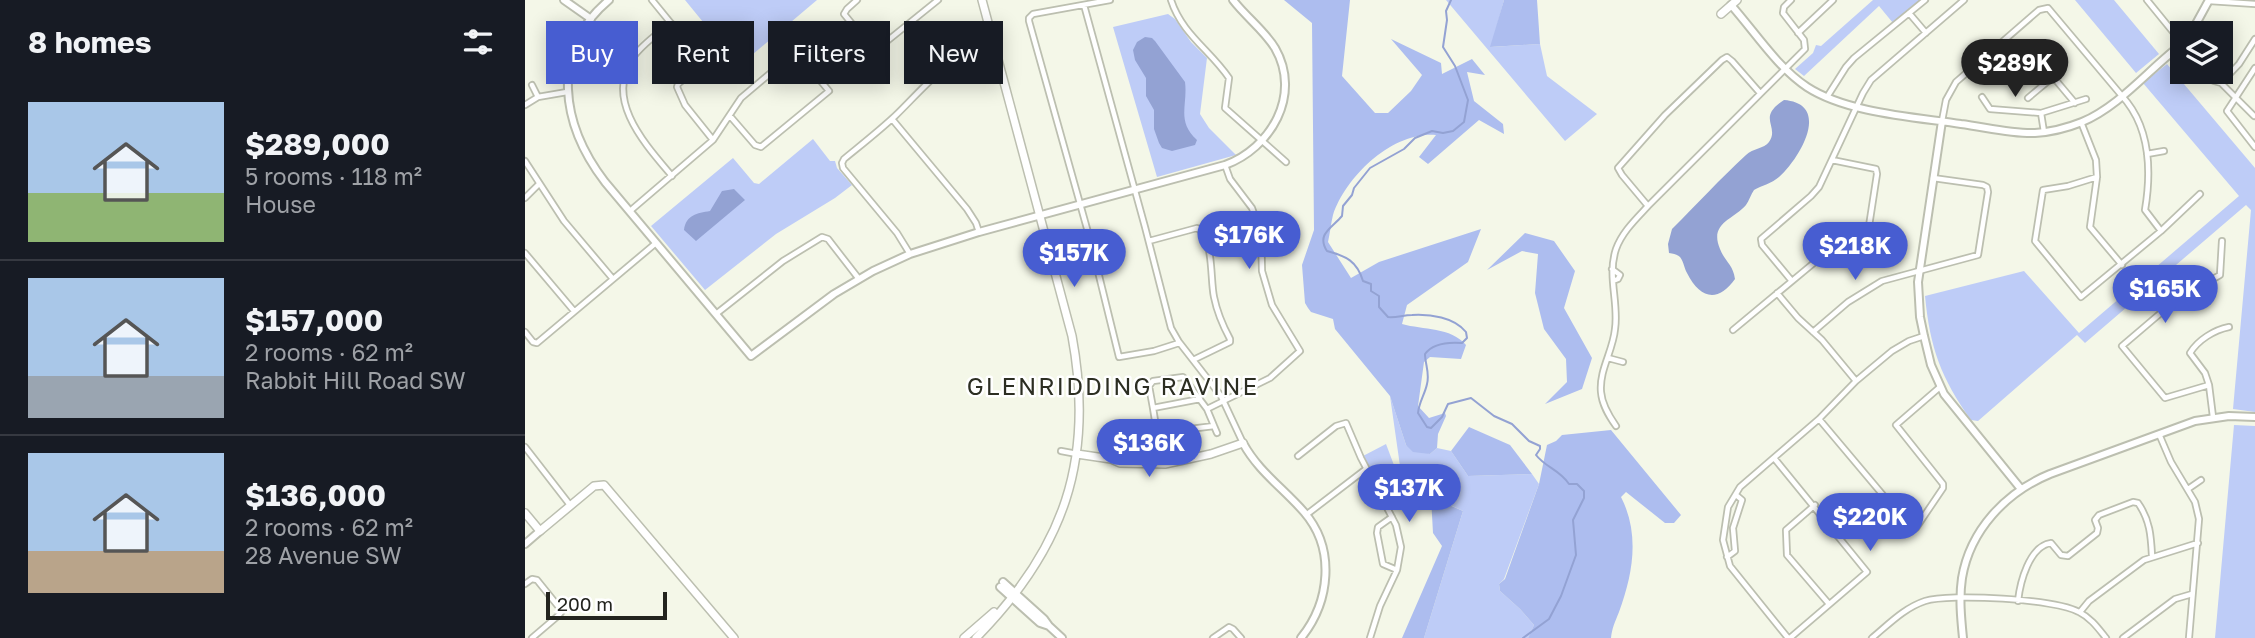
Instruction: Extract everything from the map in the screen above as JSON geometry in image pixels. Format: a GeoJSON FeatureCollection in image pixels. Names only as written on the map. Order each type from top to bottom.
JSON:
{"type":"FeatureCollection","features":[{"type":"Feature","properties":{"kind":"main road"},"geometry":{"type":"LineString","coordinates":[[969,637],[1013,596],[1039,560],[1054,530],[1067,496],[1077,454],[1080,396],[1074,349],[982,0]]}},
{"type":"Feature","properties":{"kind":"main road"},"geometry":{"type":"LineString","coordinates":[[1721,14],[1734,3]]}},
{"type":"Feature","properties":{"kind":"main road"},"geometry":{"type":"LineString","coordinates":[[1077,454],[1120,463],[1147,465],[1175,463],[1243,443]]}},
{"type":"Feature","properties":{"kind":"main road"},"geometry":{"type":"LineString","coordinates":[[525,513],[540,531],[594,486],[604,485],[734,638]]}},
{"type":"Feature","properties":{"kind":"street"},"geometry":{"type":"LineString","coordinates":[[564,0],[591,19],[609,0]]}},
{"type":"Feature","properties":{"kind":"street"},"geometry":{"type":"LineString","coordinates":[[652,0],[669,21]]}},
{"type":"Feature","properties":{"kind":"street"},"geometry":{"type":"LineString","coordinates":[[857,0],[845,12],[846,18],[876,50],[938,0]]}},
{"type":"Feature","properties":{"kind":"street"},"geometry":{"type":"LineString","coordinates":[[1110,0],[1031,16],[1029,21],[1119,357],[1154,351],[1179,343]]}},
{"type":"Feature","properties":{"kind":"street"},"geometry":{"type":"LineString","coordinates":[[1171,0],[1174,11],[1190,36],[1229,78],[1225,108],[1286,162]]}},
{"type":"Feature","properties":{"kind":"street"},"geometry":{"type":"LineString","coordinates":[[568,84],[571,119],[600,175],[751,356],[820,303],[859,279],[910,254],[979,232],[1225,165],[1244,157],[1263,141],[1280,114],[1285,95],[1284,71],[1270,40],[1233,0]]}},
{"type":"Feature","properties":{"kind":"street"},"geometry":{"type":"LineString","coordinates":[[1616,426],[1609,416],[1601,391],[1602,370],[1616,327],[1612,269],[1617,246],[1648,206],[1805,49],[1805,43],[1783,13],[1784,7],[1791,0]]}},
{"type":"Feature","properties":{"kind":"street"},"geometry":{"type":"LineString","coordinates":[[1798,33],[1833,0]]}},
{"type":"Feature","properties":{"kind":"street"},"geometry":{"type":"LineString","coordinates":[[1827,98],[1854,58],[1925,0]]}},
{"type":"Feature","properties":{"kind":"street"},"geometry":{"type":"LineString","coordinates":[[1791,280],[1762,245],[1761,239],[1815,192],[1867,86],[1876,75],[1964,0]]}},
{"type":"Feature","properties":{"kind":"street"},"geometry":{"type":"LineString","coordinates":[[2147,0],[2170,29]]}},
{"type":"Feature","properties":{"kind":"street"},"geometry":{"type":"LineString","coordinates":[[2198,21],[2209,0],[2255,5]]}},
{"type":"Feature","properties":{"kind":"street"},"geometry":{"type":"LineString","coordinates":[[1734,3],[1786,68],[1801,82],[1827,98],[1857,107],[2017,132],[2044,132],[2081,122],[2101,111],[2170,54]]}},
{"type":"Feature","properties":{"kind":"street"},"geometry":{"type":"LineString","coordinates":[[1084,5],[1171,328],[1179,343],[1216,387],[1243,443],[1259,468],[1307,514],[1322,543],[1326,580],[1324,593],[1317,612],[1301,638]]}},
{"type":"Feature","properties":{"kind":"street"},"geometry":{"type":"LineString","coordinates":[[2021,489],[1956,411],[1940,387],[1931,365],[1918,299],[1919,271],[1942,121],[1946,100],[1956,82],[2039,10],[2046,7],[2052,11],[2122,95],[2138,119],[2147,154],[2149,177],[2145,210],[2161,231]]}},
{"type":"Feature","properties":{"kind":"street"},"geometry":{"type":"LineString","coordinates":[[1909,13],[1926,33]]}},
{"type":"Feature","properties":{"kind":"street"},"geometry":{"type":"LineString","coordinates":[[652,38],[632,58],[623,90],[626,109],[640,137],[672,176]]}},
{"type":"Feature","properties":{"kind":"street"},"geometry":{"type":"LineString","coordinates":[[2233,70],[2253,46],[2255,39]]}},
{"type":"Feature","properties":{"kind":"street"},"geometry":{"type":"LineString","coordinates":[[630,211],[713,140],[741,98],[795,52],[829,91],[761,148],[755,145],[730,116]]}},
{"type":"Feature","properties":{"kind":"street"},"geometry":{"type":"LineString","coordinates":[[2033,53],[2075,103]]}},
{"type":"Feature","properties":{"kind":"street"},"geometry":{"type":"LineString","coordinates":[[1648,206],[1618,168],[1665,114],[1725,58],[1732,61],[1760,93]]}},
{"type":"Feature","properties":{"kind":"street"},"geometry":{"type":"LineString","coordinates":[[2255,68],[2227,111],[2255,148]]}},
{"type":"Feature","properties":{"kind":"street"},"geometry":{"type":"LineString","coordinates":[[2028,98],[2053,77]]}},
{"type":"Feature","properties":{"kind":"street"},"geometry":{"type":"LineString","coordinates":[[678,84],[678,92],[691,114],[713,140]]}},
{"type":"Feature","properties":{"kind":"street"},"geometry":{"type":"LineString","coordinates":[[910,254],[901,237],[843,168],[842,163],[930,84]]}},
{"type":"Feature","properties":{"kind":"street"},"geometry":{"type":"LineString","coordinates":[[2222,84],[2254,116]]}},
{"type":"Feature","properties":{"kind":"street"},"geometry":{"type":"LineString","coordinates":[[532,85],[538,97]]}},
{"type":"Feature","properties":{"kind":"street"},"geometry":{"type":"LineString","coordinates":[[525,105],[538,97],[567,92]]}},
{"type":"Feature","properties":{"kind":"street"},"geometry":{"type":"LineString","coordinates":[[1982,97],[1990,109],[2041,113],[2086,99]]}},
{"type":"Feature","properties":{"kind":"street"},"geometry":{"type":"LineString","coordinates":[[2041,113],[2044,132]]}},
{"type":"Feature","properties":{"kind":"street"},"geometry":{"type":"LineString","coordinates":[[892,119],[967,209],[979,232]]}},
{"type":"Feature","properties":{"kind":"street"},"geometry":{"type":"LineString","coordinates":[[2081,122],[2096,160],[2097,177],[2090,227],[2122,265]]}},
{"type":"Feature","properties":{"kind":"street"},"geometry":{"type":"LineString","coordinates":[[2147,154],[2164,151]]}},
{"type":"Feature","properties":{"kind":"street"},"geometry":{"type":"LineString","coordinates":[[1733,330],[1791,280],[1833,250],[1863,233],[1868,226],[1876,169],[1832,160]]}},
{"type":"Feature","properties":{"kind":"street"},"geometry":{"type":"LineString","coordinates":[[525,161],[564,221],[613,279]]}},
{"type":"Feature","properties":{"kind":"street"},"geometry":{"type":"LineString","coordinates":[[1207,409],[1270,378],[1297,355],[1300,349],[1283,327],[1272,305],[1262,271],[1261,233],[1252,208],[1230,179],[1225,165]]}},
{"type":"Feature","properties":{"kind":"street"},"geometry":{"type":"LineString","coordinates":[[1813,332],[1848,302],[1874,285],[1974,258],[1979,252],[1987,187],[1933,177]]}},
{"type":"Feature","properties":{"kind":"street"},"geometry":{"type":"LineString","coordinates":[[2097,177],[2043,190],[2035,243],[2081,297],[2122,265],[2200,194]]}},
{"type":"Feature","properties":{"kind":"street"},"geometry":{"type":"LineString","coordinates":[[525,198],[538,184]]}},
{"type":"Feature","properties":{"kind":"street"},"geometry":{"type":"LineString","coordinates":[[1149,241],[1200,229],[1209,248],[1213,295],[1230,342],[1193,360]]}},
{"type":"Feature","properties":{"kind":"street"},"geometry":{"type":"LineString","coordinates":[[716,314],[783,261],[822,236],[828,239],[859,279]]}},
{"type":"Feature","properties":{"kind":"street"},"geometry":{"type":"LineString","coordinates":[[2210,385],[2165,398],[2122,346],[2176,300],[2220,275],[2222,241]]}},
{"type":"Feature","properties":{"kind":"street"},"geometry":{"type":"LineString","coordinates":[[525,332],[535,343],[656,243]]}},
{"type":"Feature","properties":{"kind":"street"},"geometry":{"type":"LineString","coordinates":[[525,253],[574,311]]}},
{"type":"Feature","properties":{"kind":"street"},"geometry":{"type":"LineString","coordinates":[[1777,293],[1856,381]]}},
{"type":"Feature","properties":{"kind":"street"},"geometry":{"type":"LineString","coordinates":[[2213,417],[2210,385],[2201,366],[2190,355],[2190,350],[2203,339],[2229,327]]}},
{"type":"Feature","properties":{"kind":"street"},"geometry":{"type":"LineString","coordinates":[[1774,458],[1867,572],[1789,638],[1735,575],[1727,557],[1724,529],[1728,507],[1740,487],[1819,419],[1856,381],[1892,351],[1924,336]]}},
{"type":"Feature","properties":{"kind":"street"},"geometry":{"type":"LineString","coordinates":[[1608,358],[1623,362]]}},
{"type":"Feature","properties":{"kind":"street"},"geometry":{"type":"LineString","coordinates":[[1157,433],[1149,386],[1153,382],[1183,377],[1207,409],[1217,433]]}},
{"type":"Feature","properties":{"kind":"street"},"geometry":{"type":"LineString","coordinates":[[1819,419],[1909,526],[1916,528],[1943,484],[1896,425],[1940,387]]}},
{"type":"Feature","properties":{"kind":"street"},"geometry":{"type":"LineString","coordinates":[[1153,408],[1200,399]]}},
{"type":"Feature","properties":{"kind":"street"},"geometry":{"type":"LineString","coordinates":[[1963,638],[1963,576],[1975,541],[2006,500],[2050,474],[2159,433],[2213,417],[2255,417]]}},
{"type":"Feature","properties":{"kind":"street"},"geometry":{"type":"LineString","coordinates":[[1298,456],[1336,426],[1346,423],[1399,534],[1401,547],[1397,570],[1380,606],[1370,638]]}},
{"type":"Feature","properties":{"kind":"street"},"geometry":{"type":"LineString","coordinates":[[1148,434],[1214,426]]}},
{"type":"Feature","properties":{"kind":"street"},"geometry":{"type":"LineString","coordinates":[[2159,433],[2171,462],[2195,502],[2199,519],[2189,638]]}},
{"type":"Feature","properties":{"kind":"street"},"geometry":{"type":"LineString","coordinates":[[525,447],[571,506]]}},
{"type":"Feature","properties":{"kind":"street"},"geometry":{"type":"LineString","coordinates":[[1061,451],[1077,454]]}},
{"type":"Feature","properties":{"kind":"street"},"geometry":{"type":"LineString","coordinates":[[1307,514],[1366,469]]}},
{"type":"Feature","properties":{"kind":"street"},"geometry":{"type":"LineString","coordinates":[[2188,489],[2201,480]]}},
{"type":"Feature","properties":{"kind":"street"},"geometry":{"type":"LineString","coordinates":[[1727,557],[1735,551],[1733,528],[1742,500],[1736,495]]}},
{"type":"Feature","properties":{"kind":"street"},"geometry":{"type":"LineString","coordinates":[[2018,601],[2025,571],[2041,546],[2051,543],[2061,555],[2068,555],[2097,533],[2095,520],[2099,515],[2133,502],[2138,503],[2147,517],[2152,556]]}},
{"type":"Feature","properties":{"kind":"street"},"geometry":{"type":"LineString","coordinates":[[1815,505],[1786,530],[1787,555],[1829,604]]}},
{"type":"Feature","properties":{"kind":"street"},"geometry":{"type":"LineString","coordinates":[[1392,517],[1378,527],[1377,533],[1383,564],[1397,570]]}},
{"type":"Feature","properties":{"kind":"street"},"geometry":{"type":"LineString","coordinates":[[525,544],[540,531]]}},
{"type":"Feature","properties":{"kind":"street"},"geometry":{"type":"LineString","coordinates":[[2080,612],[2094,597],[2152,556],[2198,542]]}},
{"type":"Feature","properties":{"kind":"street"},"geometry":{"type":"LineString","coordinates":[[525,584],[532,579],[537,580],[562,611],[532,638]]}},
{"type":"Feature","properties":{"kind":"street"},"geometry":{"type":"LineString","coordinates":[[1001,585],[1040,623],[1049,626],[1062,638]]}},
{"type":"Feature","properties":{"kind":"street"},"geometry":{"type":"LineString","coordinates":[[2123,638],[2175,600],[2193,594]]}},
{"type":"Feature","properties":{"kind":"street"},"geometry":{"type":"LineString","coordinates":[[1872,638],[1912,607],[1940,598],[2018,601],[2066,607],[2080,612],[2095,624],[2106,638]]}},
{"type":"Feature","properties":{"kind":"street"},"geometry":{"type":"LineString","coordinates":[[1213,638],[1229,627],[1241,638]]}},
{"type":"Feature","properties":{"kind":"shaded area"},"geometry":{"type":"Polygon","coordinates":[[[685,0],[817,0],[792,21],[768,21],[768,41],[754,53],[754,21],[702,21],[685,0]]]}},
{"type":"Feature","properties":{"kind":"shaded area"},"geometry":{"type":"Polygon","coordinates":[[[1284,0],[1350,0],[1342,76],[1375,113],[1388,113],[1411,91],[1422,75],[1391,39],[1441,63],[1442,74],[1472,59],[1485,75],[1467,72],[1474,101],[1503,124],[1504,134],[1479,120],[1428,164],[1419,157],[1436,135],[1404,140],[1388,148],[1360,171],[1339,200],[1332,218],[1328,242],[1351,278],[1379,262],[1481,229],[1468,262],[1407,305],[1402,324],[1445,332],[1466,345],[1461,359],[1430,357],[1424,362],[1418,406],[1429,418],[1445,413],[1446,416],[1438,434],[1437,448],[1430,454],[1413,452],[1406,445],[1390,396],[1335,329],[1333,319],[1311,312],[1305,303],[1302,265],[1314,230],[1312,23],[1284,0]]]}},
{"type":"Feature","properties":{"kind":"shaded area"},"geometry":{"type":"Polygon","coordinates":[[[1446,0],[1504,0],[1491,47],[1540,44],[1547,76],[1597,114],[1565,141],[1446,0]]]}},
{"type":"Feature","properties":{"kind":"shaded area"},"geometry":{"type":"Polygon","coordinates":[[[1504,0],[1537,0],[1540,44],[1490,47],[1504,0]]]}},
{"type":"Feature","properties":{"kind":"shaded area"},"geometry":{"type":"Polygon","coordinates":[[[1873,0],[1920,0],[1893,23],[1879,6],[1804,76],[1795,69],[1813,53],[1816,45],[1821,46],[1873,0]]]}},
{"type":"Feature","properties":{"kind":"shaded area"},"geometry":{"type":"Polygon","coordinates":[[[2075,0],[2114,0],[2159,54],[2136,73],[2075,0]]]}},
{"type":"Feature","properties":{"kind":"shaded area"},"geometry":{"type":"Polygon","coordinates":[[[1168,14],[1207,58],[1200,114],[1209,128],[1236,155],[1157,177],[1113,27],[1168,14]]]}},
{"type":"Feature","properties":{"kind":"shaded area"},"geometry":{"type":"Polygon","coordinates":[[[1145,37],[1155,41],[1185,82],[1185,119],[1197,140],[1195,145],[1172,151],[1162,148],[1159,143],[1154,129],[1154,110],[1146,96],[1146,78],[1135,60],[1133,50],[1137,42],[1145,37]]]}},
{"type":"Feature","properties":{"kind":"shaded area"},"geometry":{"type":"Polygon","coordinates":[[[2167,64],[2170,68],[2170,84],[2184,84],[2255,168],[2255,412],[2233,409],[2251,210],[2246,205],[2085,343],[2077,335],[1978,421],[1971,420],[1952,390],[1939,362],[1930,331],[1925,296],[2024,271],[2079,333],[2239,196],[2143,83],[2167,64]]]}},
{"type":"Feature","properties":{"kind":"shaded area"},"geometry":{"type":"Polygon","coordinates":[[[1784,100],[1798,104],[1806,111],[1809,121],[1802,145],[1779,177],[1754,190],[1746,205],[1720,228],[1717,240],[1735,279],[1729,287],[1716,295],[1703,293],[1692,282],[1680,257],[1669,253],[1668,244],[1672,229],[1746,155],[1769,142],[1772,136],[1771,112],[1784,100]]]}},
{"type":"Feature","properties":{"kind":"shaded area"},"geometry":{"type":"Polygon","coordinates":[[[813,139],[830,161],[835,161],[837,168],[852,185],[776,234],[705,290],[651,226],[733,158],[754,183],[759,184],[813,139]]]}},
{"type":"Feature","properties":{"kind":"shaded area"},"geometry":{"type":"Polygon","coordinates":[[[734,189],[745,200],[696,241],[684,230],[690,218],[710,211],[722,191],[734,189]]]}},
{"type":"Feature","properties":{"kind":"shaded area"},"geometry":{"type":"Polygon","coordinates":[[[1525,233],[1554,241],[1575,271],[1564,308],[1592,358],[1582,389],[1545,404],[1567,382],[1566,359],[1544,329],[1535,293],[1538,254],[1522,251],[1487,270],[1525,233]]]}},
{"type":"Feature","properties":{"kind":"shaded area"},"geometry":{"type":"Polygon","coordinates":[[[1390,396],[1406,445],[1430,454],[1437,448],[1451,451],[1468,476],[1532,474],[1539,484],[1504,579],[1499,584],[1500,591],[1534,625],[1528,638],[1424,638],[1463,511],[1405,484],[1402,480],[1390,396]]]}},
{"type":"Feature","properties":{"kind":"shaded area"},"geometry":{"type":"Polygon","coordinates":[[[2234,425],[2255,426],[2255,638],[2215,638],[2234,425]]]}},
{"type":"Feature","properties":{"kind":"shaded area"},"geometry":{"type":"Polygon","coordinates":[[[1469,427],[1510,445],[1532,474],[1468,476],[1451,451],[1469,427]]]}},
{"type":"Feature","properties":{"kind":"shaded area"},"geometry":{"type":"Polygon","coordinates":[[[1611,430],[1681,515],[1674,523],[1665,523],[1626,492],[1621,497],[1631,525],[1631,569],[1611,638],[1528,638],[1534,625],[1500,591],[1499,584],[1505,579],[1539,484],[1547,445],[1562,435],[1611,430]]]}},
{"type":"Feature","properties":{"kind":"shaded area"},"geometry":{"type":"Polygon","coordinates":[[[1386,444],[1403,489],[1386,498],[1363,456],[1386,444]]]}},
{"type":"Feature","properties":{"kind":"shaded area"},"geometry":{"type":"Polygon","coordinates":[[[1431,497],[1463,511],[1424,638],[1402,638],[1442,546],[1433,533],[1431,497]]]}},
{"type":"Feature","properties":{"kind":"waterway"},"geometry":{"type":"LineString","coordinates":[[1451,0],[1446,11],[1443,47],[1455,66],[1468,100],[1464,122],[1453,131],[1432,131],[1415,138],[1404,149],[1370,168],[1343,206],[1342,216],[1323,240],[1327,251],[1350,260],[1363,281],[1371,284],[1371,291],[1379,296],[1379,307],[1388,317],[1434,316],[1455,323],[1466,332],[1467,338],[1462,343],[1437,345],[1425,354],[1428,380],[1418,413],[1427,427],[1431,428],[1442,417],[1448,404],[1471,398],[1494,416],[1512,424],[1529,441],[1540,446],[1536,455],[1569,484],[1577,484],[1584,491],[1584,498],[1573,520],[1576,555],[1561,596],[1549,619],[1523,638]]}},
{"type":"Feature","properties":{"kind":"district","name":"GLENRIDDING RAVINE"},"geometry":{"type":"Point","coordinates":[1113,385]}}]}
